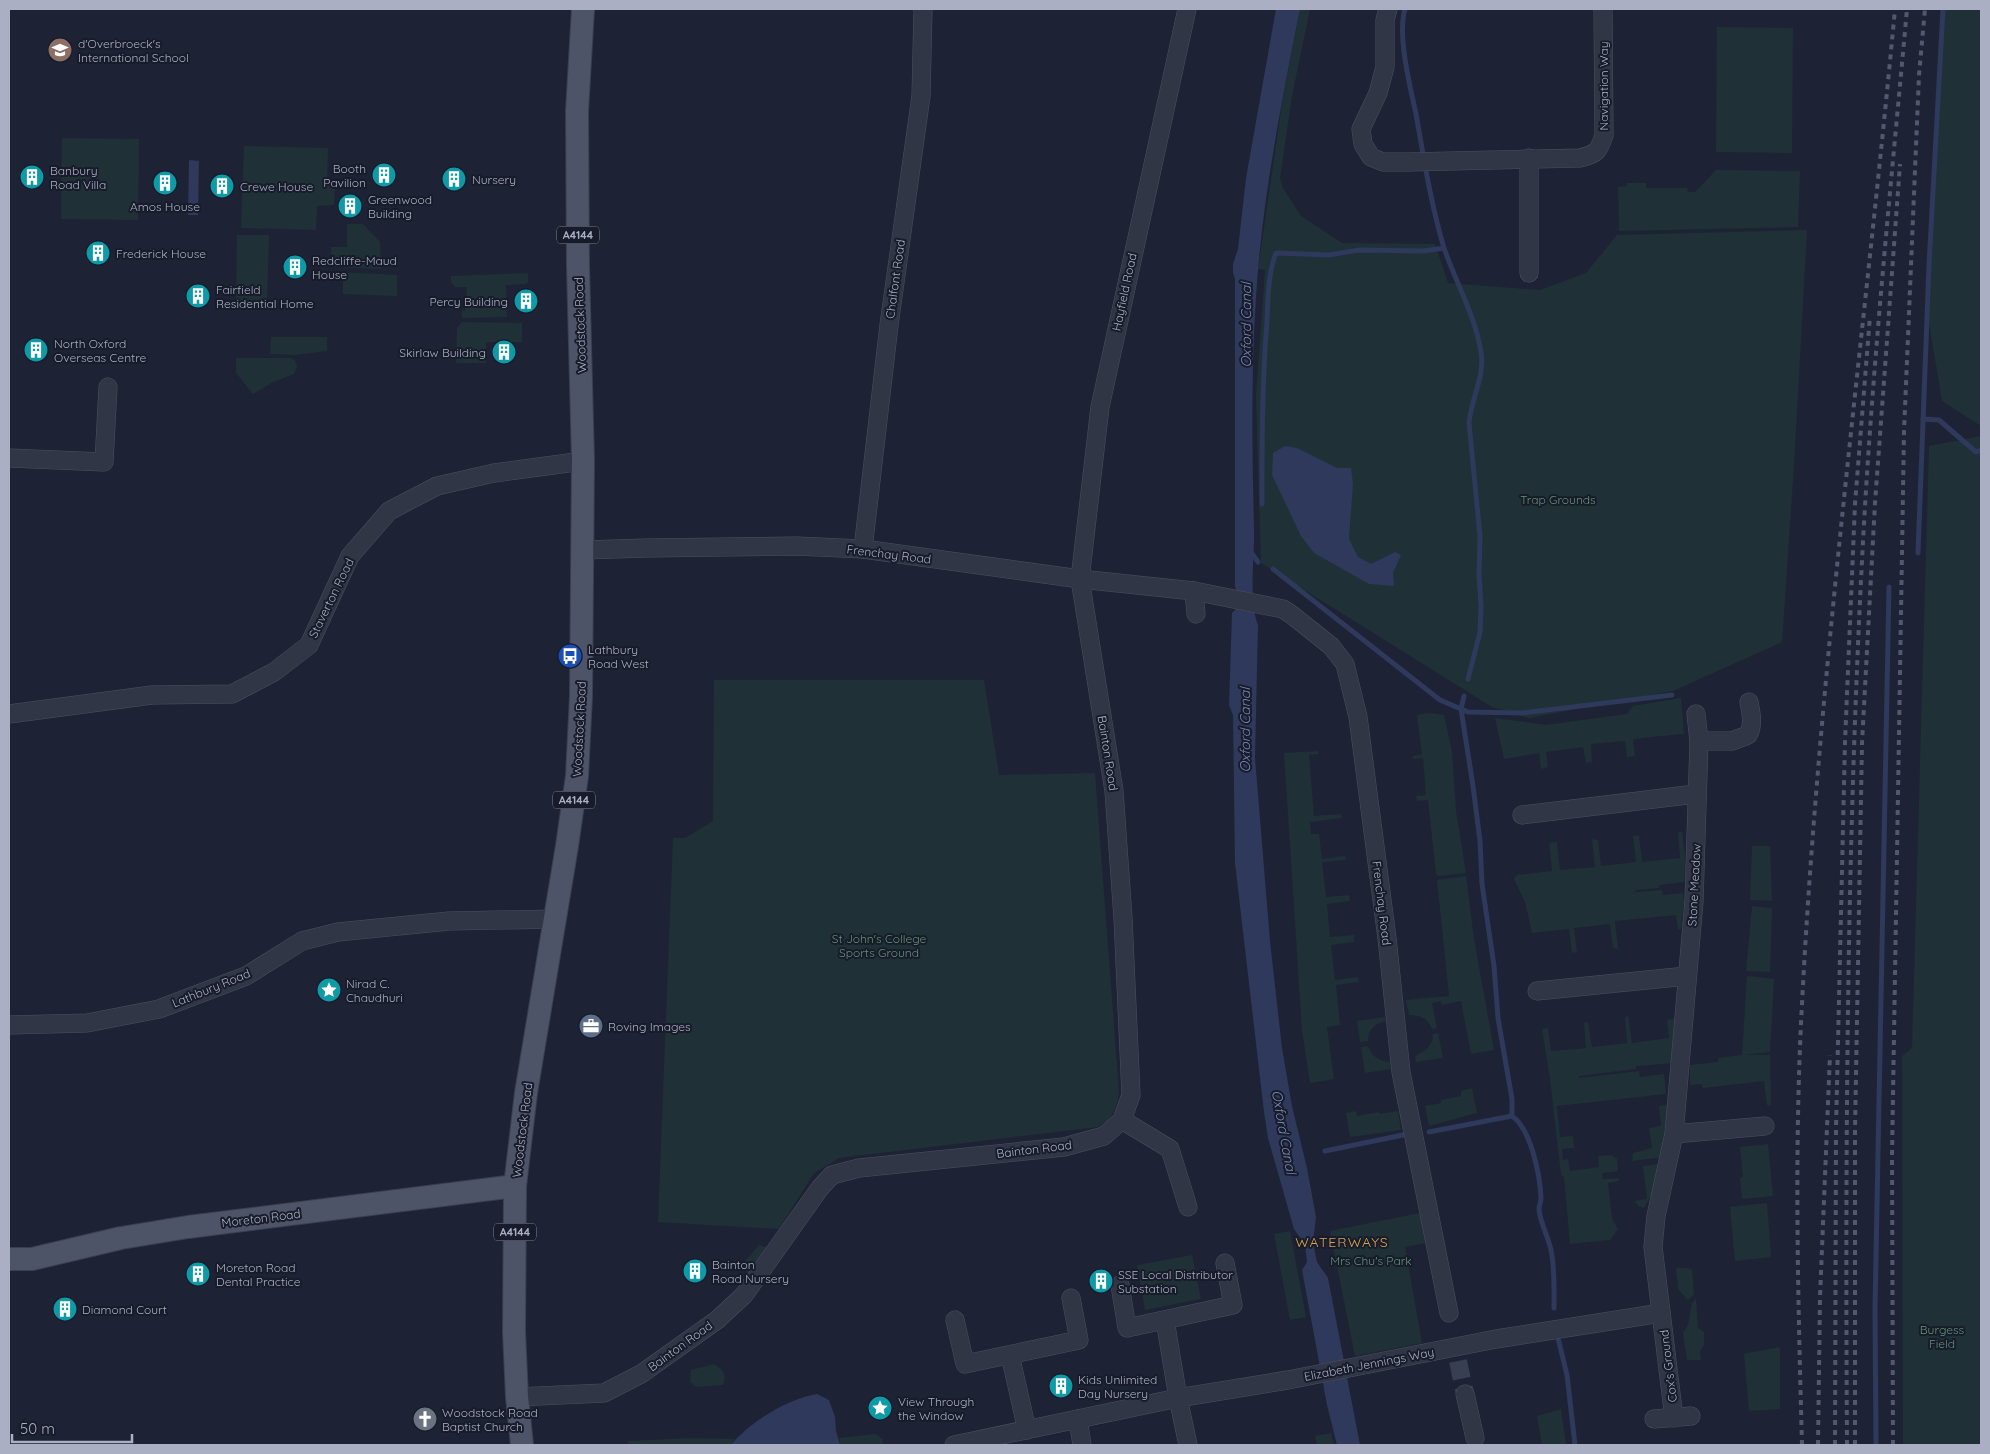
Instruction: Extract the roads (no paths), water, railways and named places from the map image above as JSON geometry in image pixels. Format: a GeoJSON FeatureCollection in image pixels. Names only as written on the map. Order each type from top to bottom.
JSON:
{"type":"FeatureCollection","features":[{"type":"Feature","properties":{"kind":"main road","name":"Woodstock Road"},"geometry":{"type":"LineString","coordinates":[[522,1445],[517,1397],[514,1332],[515,1186],[526,1092],[577,776],[581,696],[583,461],[578,268],[577,111],[583,9]]}},
{"type":"Feature","properties":{"kind":"main road","name":"Moreton Road"},"geometry":{"type":"LineString","coordinates":[[9,1259],[32,1259],[121,1238],[188,1227],[515,1186]]}},
{"type":"Feature","properties":{"kind":"street","name":"Chalfont Road"},"geometry":{"type":"LineString","coordinates":[[863,549],[889,325],[922,96],[923,9]]}},
{"type":"Feature","properties":{"kind":"street","name":"Hayfield Road"},"geometry":{"type":"LineString","coordinates":[[1080,579],[1100,406],[1187,9]]}},
{"type":"Feature","properties":{"kind":"street","name":"Navigation Way"},"geometry":{"type":"LineString","coordinates":[[1388,9],[1385,20],[1384,67],[1378,93],[1361,129],[1363,144],[1372,157],[1383,162],[1580,158],[1591,156],[1600,149],[1604,134],[1603,9]]}},
{"type":"Feature","properties":{"kind":"street"},"geometry":{"type":"LineString","coordinates":[[1529,158],[1529,274]]}},
{"type":"Feature","properties":{"kind":"street"},"geometry":{"type":"LineString","coordinates":[[9,458],[104,462],[108,387]]}},
{"type":"Feature","properties":{"kind":"street","name":"Staverton Road"},"geometry":{"type":"LineString","coordinates":[[9,714],[152,695],[232,694],[274,672],[309,644],[350,556],[389,512],[437,486],[494,474],[583,461]]}},
{"type":"Feature","properties":{"kind":"street","name":"Frenchay Road"},"geometry":{"type":"LineString","coordinates":[[583,550],[796,546],[863,549],[1080,579],[1194,591],[1283,609],[1331,646],[1345,664],[1358,717],[1387,938],[1401,1072],[1449,1313]]}},
{"type":"Feature","properties":{"kind":"street","name":"Bainton Road"},"geometry":{"type":"LineString","coordinates":[[517,1397],[604,1392],[641,1374],[717,1320],[744,1296],[820,1188],[832,1175],[859,1168],[1064,1147],[1104,1136],[1122,1120],[1131,1096],[1123,918],[1114,791],[1080,579]]}},
{"type":"Feature","properties":{"kind":"street"},"geometry":{"type":"LineString","coordinates":[[1194,591],[1196,614]]}},
{"type":"Feature","properties":{"kind":"street"},"geometry":{"type":"LineString","coordinates":[[1699,741],[1732,741],[1748,735],[1752,728],[1749,702]]}},
{"type":"Feature","properties":{"kind":"street","name":"Stone Meadow"},"geometry":{"type":"LineString","coordinates":[[1661,1313],[1653,1247],[1656,1216],[1674,1134],[1695,879],[1699,741],[1696,714]]}},
{"type":"Feature","properties":{"kind":"street"},"geometry":{"type":"LineString","coordinates":[[1522,815],[1696,794]]}},
{"type":"Feature","properties":{"kind":"street","name":"Lathbury Road"},"geometry":{"type":"LineString","coordinates":[[9,1025],[87,1023],[159,1009],[246,976],[302,941],[338,932],[449,921],[555,919]]}},
{"type":"Feature","properties":{"kind":"street"},"geometry":{"type":"LineString","coordinates":[[1537,991],[1687,976]]}},
{"type":"Feature","properties":{"kind":"street"},"geometry":{"type":"LineString","coordinates":[[1122,1120],[1170,1149],[1188,1207]]}},
{"type":"Feature","properties":{"kind":"street"},"geometry":{"type":"LineString","coordinates":[[1674,1134],[1765,1126]]}},
{"type":"Feature","properties":{"kind":"street"},"geometry":{"type":"LineString","coordinates":[[1120,1285],[1127,1328],[1233,1305],[1225,1263]]}},
{"type":"Feature","properties":{"kind":"street"},"geometry":{"type":"LineString","coordinates":[[955,1320],[965,1364],[1079,1340],[1071,1298]]}},
{"type":"Feature","properties":{"kind":"street","name":"Elizabeth Jennings Way"},"geometry":{"type":"LineString","coordinates":[[954,1445],[1178,1398],[1288,1380],[1383,1361],[1457,1354],[1661,1313]]}},
{"type":"Feature","properties":{"kind":"street","name":"Cox's Ground"},"geometry":{"type":"LineString","coordinates":[[1654,1419],[1683,1417],[1661,1313]]}},
{"type":"Feature","properties":{"kind":"street"},"geometry":{"type":"LineString","coordinates":[[1165,1320],[1188,1445]]}},
{"type":"Feature","properties":{"kind":"street"},"geometry":{"type":"LineString","coordinates":[[1010,1354],[1028,1430]]}},
{"type":"Feature","properties":{"kind":"street"},"geometry":{"type":"LineString","coordinates":[[1465,1394],[1475,1438]]}},
{"type":"Feature","properties":{"kind":"street"},"geometry":{"type":"LineString","coordinates":[[1078,1419],[1082,1445]]}},
{"type":"Feature","properties":{"kind":"water","name":"Oxford Canal"},"geometry":{"type":"Polygon","coordinates":[[[1276,9],[1300,9],[1279,116],[1268,188],[1256,297],[1252,412],[1253,603],[1258,625],[1255,758],[1270,941],[1282,1048],[1292,1106],[1307,1168],[1316,1217],[1313,1243],[1317,1262],[1328,1278],[1360,1445],[1337,1445],[1327,1405],[1302,1270],[1307,1262],[1305,1245],[1294,1229],[1268,1138],[1235,863],[1233,715],[1229,705],[1232,613],[1236,609],[1237,592],[1235,587],[1235,279],[1233,264],[1238,249],[1246,178],[1276,9]]]}},
{"type":"Feature","properties":{"kind":"water"},"geometry":{"type":"Polygon","coordinates":[[[189,160],[199,161],[198,215],[188,215],[189,160]]]}},
{"type":"Feature","properties":{"kind":"water"},"geometry":{"type":"Polygon","coordinates":[[[1285,446],[1297,448],[1337,468],[1351,468],[1353,484],[1349,539],[1358,557],[1371,564],[1395,552],[1401,555],[1393,573],[1394,586],[1369,584],[1314,553],[1301,536],[1272,475],[1273,453],[1285,446]]]}},
{"type":"Feature","properties":{"kind":"water"},"geometry":{"type":"Polygon","coordinates":[[[817,1394],[829,1400],[835,1417],[840,1445],[731,1445],[758,1420],[782,1406],[806,1396],[817,1394]]]}},
{"type":"Feature","properties":{"kind":"waterway"},"geometry":{"type":"LineString","coordinates":[[1405,9],[1402,32],[1405,61],[1439,232],[1470,312],[1478,338],[1482,361],[1469,423],[1480,536],[1479,575],[1481,606],[1480,632],[1468,679]]}},
{"type":"Feature","properties":{"kind":"waterway"},"geometry":{"type":"LineString","coordinates":[[1918,553],[1929,265],[1943,9]]}},
{"type":"Feature","properties":{"kind":"waterway"},"geometry":{"type":"LineString","coordinates":[[1262,504],[1265,344],[1271,269],[1276,253],[1329,255],[1359,250],[1423,251],[1444,248]]}},
{"type":"Feature","properties":{"kind":"waterway"},"geometry":{"type":"LineString","coordinates":[[1923,419],[1939,420],[1976,452],[1981,450]]}},
{"type":"Feature","properties":{"kind":"waterway"},"geometry":{"type":"LineString","coordinates":[[1251,552],[1258,562]]}},
{"type":"Feature","properties":{"kind":"waterway"},"geometry":{"type":"LineString","coordinates":[[1273,569],[1440,700],[1468,712],[1522,713],[1672,695]]}},
{"type":"Feature","properties":{"kind":"waterway"},"geometry":{"type":"LineString","coordinates":[[1876,1445],[1875,1308],[1889,587]]}},
{"type":"Feature","properties":{"kind":"waterway"},"geometry":{"type":"LineString","coordinates":[[1429,1132],[1512,1116],[1512,1099],[1498,1018],[1494,966],[1482,884],[1480,841],[1461,709],[1464,696]]}},
{"type":"Feature","properties":{"kind":"waterway"},"geometry":{"type":"LineString","coordinates":[[1512,1116],[1519,1122],[1529,1142],[1539,1177],[1541,1198],[1539,1208],[1552,1257],[1554,1308]]}},
{"type":"Feature","properties":{"kind":"waterway"},"geometry":{"type":"LineString","coordinates":[[1325,1151],[1403,1135]]}},
{"type":"Feature","properties":{"kind":"waterway"},"geometry":{"type":"LineString","coordinates":[[1557,1334],[1567,1375],[1575,1445]]}},
{"type":"Feature","properties":{"kind":"tunnel"},"geometry":{"type":"LineString","coordinates":[[1458,1361],[1465,1394]]}},
{"type":"Feature","properties":{"kind":"railway"},"geometry":{"type":"LineString","coordinates":[[1802,1445],[1797,1169],[1802,1004],[1810,879],[1819,755],[1843,506],[1895,9]]}},
{"type":"Feature","properties":{"kind":"railway"},"geometry":{"type":"LineString","coordinates":[[1847,1445],[1848,975],[1854,740],[1865,506],[1884,257],[1907,9]]}},
{"type":"Feature","properties":{"kind":"railway"},"geometry":{"type":"LineString","coordinates":[[1893,1445],[1892,1156],[1904,432],[1919,75],[1925,9]]}},
{"type":"Feature","properties":{"kind":"railway"},"geometry":{"type":"LineString","coordinates":[[1855,1445],[1855,1130],[1862,743],[1875,503],[1900,164]]}},
{"type":"Feature","properties":{"kind":"railway"},"geometry":{"type":"LineString","coordinates":[[1835,1445],[1836,1128],[1845,742],[1855,504],[1870,316]]}},
{"type":"Feature","properties":{"kind":"railway"},"geometry":{"type":"LineString","coordinates":[[1818,1445],[1820,1297],[1830,1055]]}},
{"type":"Feature","properties":{"kind":"place","name":"d'Overbroeck's International School"},"geometry":{"type":"Point","coordinates":[60,50]}},
{"type":"Feature","properties":{"kind":"place","name":"Booth Pavilion"},"geometry":{"type":"Point","coordinates":[384,175]}},
{"type":"Feature","properties":{"kind":"place","name":"Banbury Road Villa"},"geometry":{"type":"Point","coordinates":[32,177]}},
{"type":"Feature","properties":{"kind":"place","name":"Nursery"},"geometry":{"type":"Point","coordinates":[454,179]}},
{"type":"Feature","properties":{"kind":"place","name":"Amos House"},"geometry":{"type":"Point","coordinates":[165,183]}},
{"type":"Feature","properties":{"kind":"place","name":"Crewe House"},"geometry":{"type":"Point","coordinates":[222,186]}},
{"type":"Feature","properties":{"kind":"place","name":"Greenwood Building"},"geometry":{"type":"Point","coordinates":[350,206]}},
{"type":"Feature","properties":{"kind":"place","name":"Frederick House"},"geometry":{"type":"Point","coordinates":[98,253]}},
{"type":"Feature","properties":{"kind":"place","name":"Redcliffe-Maud House"},"geometry":{"type":"Point","coordinates":[295,267]}},
{"type":"Feature","properties":{"kind":"place","name":"Fairfield Residential Home"},"geometry":{"type":"Point","coordinates":[198,296]}},
{"type":"Feature","properties":{"kind":"place","name":"Percy Building"},"geometry":{"type":"Point","coordinates":[526,301]}},
{"type":"Feature","properties":{"kind":"place","name":"North Oxford Overseas Centre"},"geometry":{"type":"Point","coordinates":[36,350]}},
{"type":"Feature","properties":{"kind":"place","name":"Skirlaw Building"},"geometry":{"type":"Point","coordinates":[504,352]}},
{"type":"Feature","properties":{"kind":"place","name":"Lathbury Road West"},"geometry":{"type":"Point","coordinates":[570,656]}},
{"type":"Feature","properties":{"kind":"place","name":"Nirad C. Chaudhuri"},"geometry":{"type":"Point","coordinates":[329,990]}},
{"type":"Feature","properties":{"kind":"place","name":"Roving Images"},"geometry":{"type":"Point","coordinates":[591,1026]}},
{"type":"Feature","properties":{"kind":"place","name":"Bainton Road Nursery"},"geometry":{"type":"Point","coordinates":[695,1271]}},
{"type":"Feature","properties":{"kind":"place","name":"Moreton Road Dental Practice"},"geometry":{"type":"Point","coordinates":[198,1274]}},
{"type":"Feature","properties":{"kind":"place","name":"SSE Local Distributor Substation"},"geometry":{"type":"Point","coordinates":[1101,1281]}},
{"type":"Feature","properties":{"kind":"place","name":"Diamond Court"},"geometry":{"type":"Point","coordinates":[65,1309]}},
{"type":"Feature","properties":{"kind":"place","name":"Kids Unlimited Day Nursery"},"geometry":{"type":"Point","coordinates":[1061,1386]}},
{"type":"Feature","properties":{"kind":"place","name":"View Through the Window"},"geometry":{"type":"Point","coordinates":[880,1408]}},
{"type":"Feature","properties":{"kind":"place","name":"Woodstock Road Baptist Church"},"geometry":{"type":"Point","coordinates":[425,1419]}},
{"type":"Feature","properties":{"kind":"district","name":"WATERWAYS"},"geometry":{"type":"Point","coordinates":[1342,1242]}},
{"type":"Feature","properties":{"kind":"park label","name":"Trap Grounds"},"geometry":{"type":"Point","coordinates":[1558,499]}},
{"type":"Feature","properties":{"kind":"park label","name":"St John's College Sports Ground"},"geometry":{"type":"Point","coordinates":[879,945]}},
{"type":"Feature","properties":{"kind":"park label","name":"Mrs Chu's Park"},"geometry":{"type":"Point","coordinates":[1371,1260]}},
{"type":"Feature","properties":{"kind":"park label","name":"Burgess Field"},"geometry":{"type":"Point","coordinates":[1942,1336]}}]}
